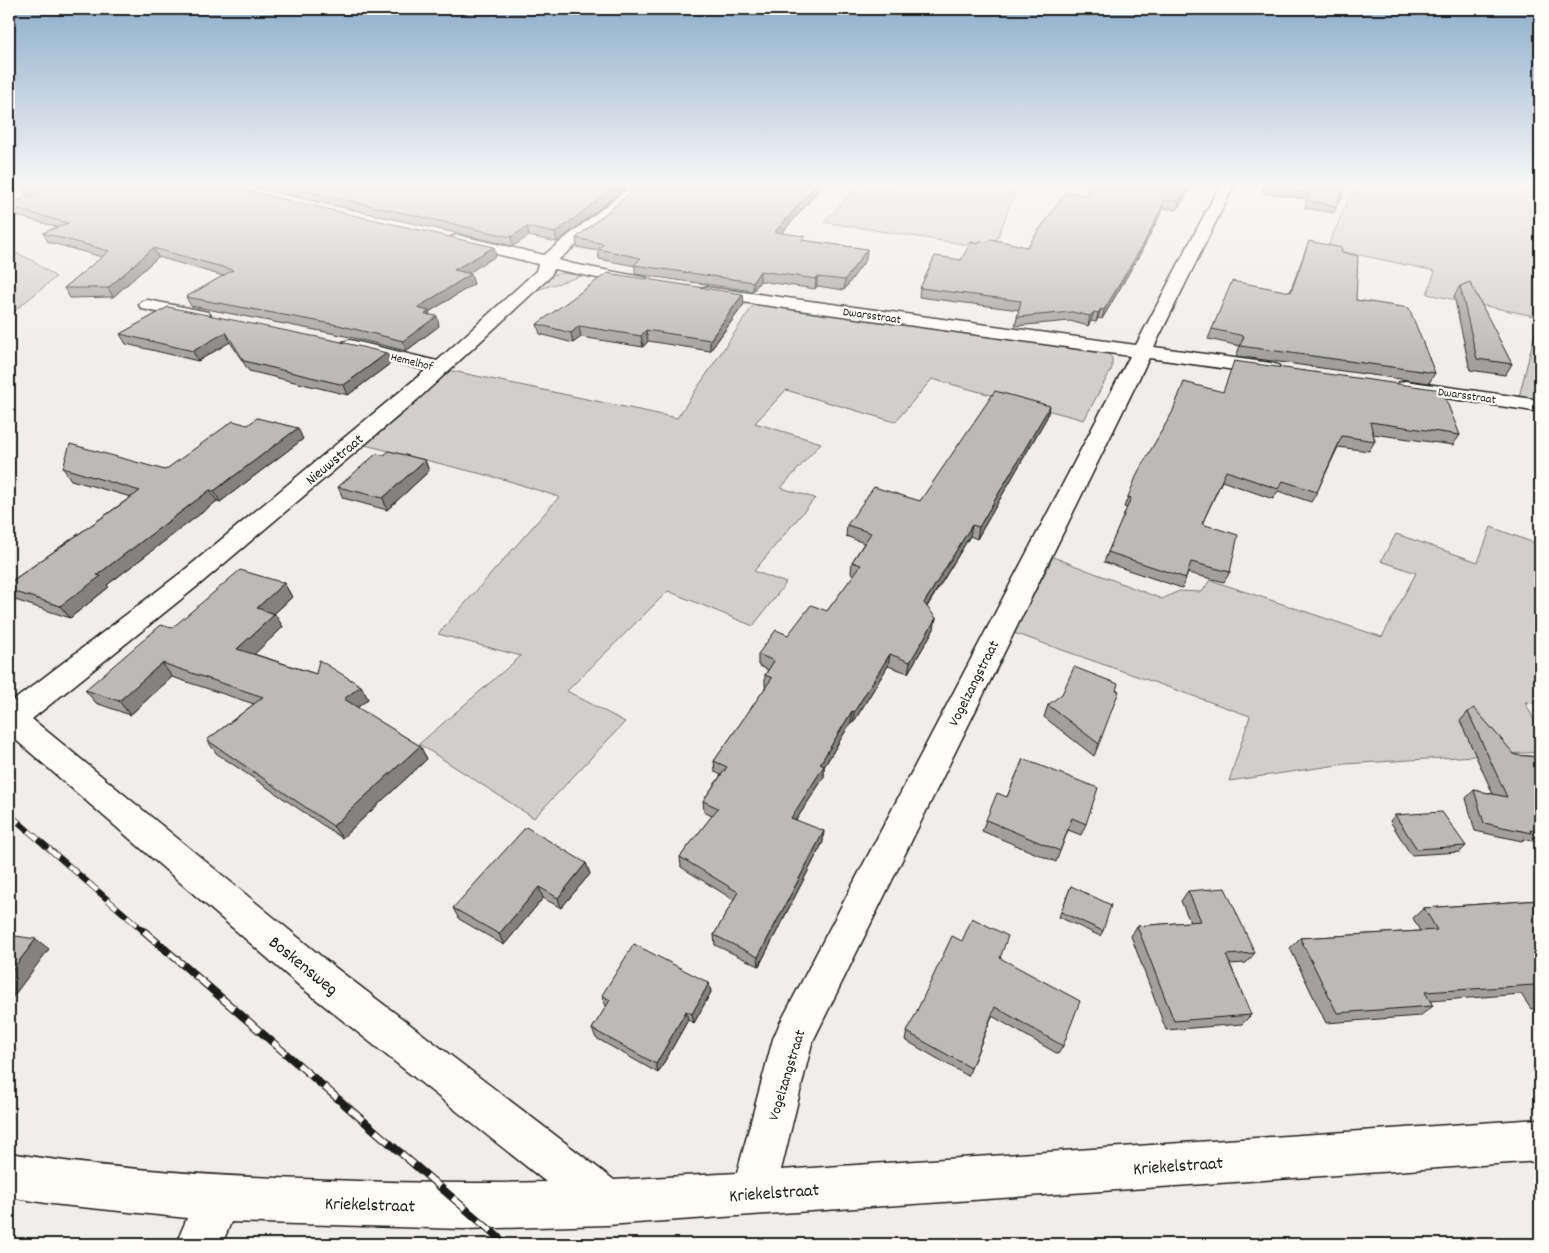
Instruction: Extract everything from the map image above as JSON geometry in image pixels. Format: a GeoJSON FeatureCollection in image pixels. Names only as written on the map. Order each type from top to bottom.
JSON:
{"type":"FeatureCollection","features":[{"type":"Feature","properties":{"kind":"street"},"geometry":{"type":"LineString","coordinates":[[470,243],[533,257],[570,268],[658,285]]}},
{"type":"Feature","properties":{"kind":"street","name":"Nieuwstraat"},"geometry":{"type":"LineString","coordinates":[[10,718],[191,578],[410,396],[544,272],[547,262],[567,243]]}},
{"type":"Feature","properties":{"kind":"street","name":"Vogelzangstraat"},"geometry":{"type":"LineString","coordinates":[[753,1194],[793,1039],[1197,243]]}},
{"type":"Feature","properties":{"kind":"street","name":"Dwarsstraat"},"geometry":{"type":"LineString","coordinates":[[685,289],[1289,371]]}},
{"type":"Feature","properties":{"kind":"street"},"geometry":{"type":"LineString","coordinates":[[148,305],[223,321]]}},
{"type":"Feature","properties":{"kind":"street","name":"Hemelhof"},"geometry":{"type":"LineString","coordinates":[[334,343],[441,368]]}},
{"type":"Feature","properties":{"kind":"street","name":"Dwarsstraat"},"geometry":{"type":"LineString","coordinates":[[1388,384],[1540,406]]}},
{"type":"Feature","properties":{"kind":"street","name":"Boskensweg"},"geometry":{"type":"LineString","coordinates":[[10,718],[315,975],[607,1203]]}},
{"type":"Feature","properties":{"kind":"street","name":"Kriekelstraat"},"geometry":{"type":"LineString","coordinates":[[9,1175],[52,1182],[218,1199],[463,1207],[607,1203],[753,1194],[1540,1140]]}},
{"type":"Feature","properties":{"kind":"street"},"geometry":{"type":"LineString","coordinates":[[199,1244],[218,1199]]}},
{"type":"Feature","properties":{"kind":"shaded area"},"geometry":{"type":"Polygon","coordinates":[[[958,243],[995,243],[993,249],[958,243]]]}},
{"type":"Feature","properties":{"kind":"shaded area"},"geometry":{"type":"Polygon","coordinates":[[[1329,243],[1540,243],[1540,401],[1519,397],[1539,317],[1427,294],[1435,271],[1327,248],[1329,243]]]}},
{"type":"Feature","properties":{"kind":"shaded area"},"geometry":{"type":"Polygon","coordinates":[[[9,250],[30,259],[56,277],[9,315],[9,250]]]}},
{"type":"Feature","properties":{"kind":"shaded area"},"geometry":{"type":"Polygon","coordinates":[[[562,273],[582,276],[530,292],[548,276],[562,273]]]}},
{"type":"Feature","properties":{"kind":"shaded area"},"geometry":{"type":"Polygon","coordinates":[[[756,301],[1106,352],[1112,358],[1112,368],[1084,420],[932,379],[895,422],[786,390],[755,423],[821,443],[781,488],[815,498],[754,571],[786,583],[753,626],[668,591],[567,691],[625,722],[534,818],[419,744],[521,656],[438,634],[559,497],[506,480],[361,444],[448,370],[677,418],[756,301]]]}},
{"type":"Feature","properties":{"kind":"shaded area"},"geometry":{"type":"Polygon","coordinates":[[[1491,527],[1540,545],[1540,704],[1525,702],[1540,732],[1540,752],[1345,764],[1229,781],[1250,716],[1014,633],[1053,557],[1162,599],[1179,591],[1202,592],[1210,580],[1382,637],[1416,573],[1381,561],[1396,534],[1478,562],[1491,527]]]}},
{"type":"Feature","properties":{"kind":"shaded area"},"geometry":{"type":"Polygon","coordinates":[[[839,1239],[840,1244],[681,1244],[839,1239]]]}},
{"type":"Feature","properties":{"kind":"building"},"geometry":{"type":"Polygon","coordinates":[[[81,243],[478,243],[494,247],[454,270],[471,274],[417,308],[429,311],[425,314],[437,316],[403,341],[338,325],[186,297],[233,270],[153,248],[108,288],[64,288],[109,251],[81,243]]]}},
{"type":"Feature","properties":{"kind":"building"},"geometry":{"type":"Polygon","coordinates":[[[602,243],[827,243],[867,249],[845,280],[817,277],[816,279],[760,271],[753,282],[634,265],[641,258],[598,249],[604,244],[602,243]]]}},
{"type":"Feature","properties":{"kind":"building"},"geometry":{"type":"Polygon","coordinates":[[[970,243],[1011,243],[1027,247],[1030,243],[1144,243],[1104,310],[1101,309],[1098,313],[1094,312],[1090,316],[1072,312],[1017,317],[1021,301],[920,288],[935,256],[961,260],[970,243]]]}},
{"type":"Feature","properties":{"kind":"building"},"geometry":{"type":"Polygon","coordinates":[[[1308,243],[1321,243],[1342,248],[1341,252],[1358,256],[1356,300],[1409,308],[1435,373],[1240,346],[1244,336],[1212,329],[1232,281],[1291,292],[1308,243]]]}},
{"type":"Feature","properties":{"kind":"building"},"geometry":{"type":"Polygon","coordinates":[[[607,273],[743,294],[710,340],[646,330],[641,336],[579,326],[571,333],[537,324],[607,273]]]}},
{"type":"Feature","properties":{"kind":"building"},"geometry":{"type":"Polygon","coordinates":[[[1470,282],[1512,364],[1477,359],[1460,286],[1470,282]]]}},
{"type":"Feature","properties":{"kind":"building"},"geometry":{"type":"Polygon","coordinates":[[[168,307],[387,353],[344,385],[244,361],[226,332],[193,351],[120,334],[168,307]]]}},
{"type":"Feature","properties":{"kind":"building"},"geometry":{"type":"Polygon","coordinates":[[[1234,361],[1442,390],[1460,435],[1370,422],[1375,441],[1342,436],[1317,492],[1283,481],[1278,489],[1226,471],[1202,524],[1238,535],[1230,572],[1191,562],[1186,578],[1108,552],[1131,498],[1128,497],[1138,472],[1172,413],[1184,382],[1223,392],[1234,361]]]}},
{"type":"Feature","properties":{"kind":"building"},"geometry":{"type":"Polygon","coordinates":[[[995,391],[1050,406],[979,527],[972,525],[924,603],[936,618],[910,662],[890,654],[820,764],[824,766],[791,818],[824,831],[758,957],[714,935],[738,892],[680,857],[718,808],[703,801],[727,767],[714,761],[772,678],[765,675],[774,661],[758,654],[776,630],[788,635],[811,605],[827,611],[861,565],[852,562],[871,533],[847,525],[874,487],[920,501],[995,391]]]}},
{"type":"Feature","properties":{"kind":"building"},"geometry":{"type":"Polygon","coordinates":[[[257,418],[298,428],[214,491],[210,490],[97,575],[101,576],[60,606],[9,590],[9,583],[140,491],[63,468],[70,444],[165,470],[233,421],[248,425],[257,418]]]}},
{"type":"Feature","properties":{"kind":"building"},"geometry":{"type":"Polygon","coordinates":[[[389,451],[425,460],[383,498],[338,487],[376,454],[384,455],[389,451]]]}},
{"type":"Feature","properties":{"kind":"building"},"geometry":{"type":"Polygon","coordinates":[[[240,570],[284,583],[257,608],[275,614],[237,649],[316,674],[319,660],[361,686],[344,699],[420,746],[333,826],[207,740],[263,697],[162,663],[119,701],[85,690],[161,625],[172,628],[240,570]]]}},
{"type":"Feature","properties":{"kind":"building"},"geometry":{"type":"Polygon","coordinates":[[[1074,667],[1118,684],[1116,690],[1119,691],[1099,744],[1048,705],[1062,694],[1074,667]]]}},
{"type":"Feature","properties":{"kind":"building"},"geometry":{"type":"Polygon","coordinates":[[[1474,708],[1515,755],[1540,757],[1540,833],[1530,830],[1531,833],[1484,823],[1474,790],[1507,797],[1468,712],[1474,708]]]}},
{"type":"Feature","properties":{"kind":"building"},"geometry":{"type":"Polygon","coordinates":[[[1023,759],[1098,788],[1086,824],[1072,818],[1060,851],[986,820],[997,793],[1007,797],[1023,759]]]}},
{"type":"Feature","properties":{"kind":"building"},"geometry":{"type":"Polygon","coordinates":[[[1442,812],[1466,846],[1417,849],[1395,815],[1442,812]]]}},
{"type":"Feature","properties":{"kind":"building"},"geometry":{"type":"Polygon","coordinates":[[[526,827],[586,863],[558,898],[539,887],[499,934],[453,908],[526,827]]]}},
{"type":"Feature","properties":{"kind":"building"},"geometry":{"type":"Polygon","coordinates":[[[1071,886],[1111,905],[1103,931],[1061,912],[1071,886]]]}},
{"type":"Feature","properties":{"kind":"building"},"geometry":{"type":"Polygon","coordinates":[[[1225,888],[1255,953],[1226,955],[1251,1015],[1174,1021],[1137,926],[1201,921],[1188,891],[1225,888]]]}},
{"type":"Feature","properties":{"kind":"building"},"geometry":{"type":"Polygon","coordinates":[[[1540,900],[1540,992],[1535,985],[1425,992],[1433,1006],[1337,1013],[1300,938],[1437,930],[1424,908],[1540,900]]]}},
{"type":"Feature","properties":{"kind":"building"},"geometry":{"type":"Polygon","coordinates":[[[972,918],[1008,936],[1000,958],[1080,1001],[1063,1046],[995,1007],[971,1068],[907,1032],[952,936],[962,941],[972,918]]]}},
{"type":"Feature","properties":{"kind":"building"},"geometry":{"type":"Polygon","coordinates":[[[9,935],[36,939],[9,974],[9,935]]]}},
{"type":"Feature","properties":{"kind":"building"},"geometry":{"type":"Polygon","coordinates":[[[634,944],[709,983],[692,1014],[686,1011],[656,1064],[592,1029],[610,1000],[602,995],[634,944]]]}},
{"type":"Feature","properties":{"kind":"railway"},"geometry":{"type":"LineString","coordinates":[[9,814],[145,932]]}},
{"type":"Feature","properties":{"kind":"railway"},"geometry":{"type":"LineString","coordinates":[[144,931],[506,1244]]}}]}
